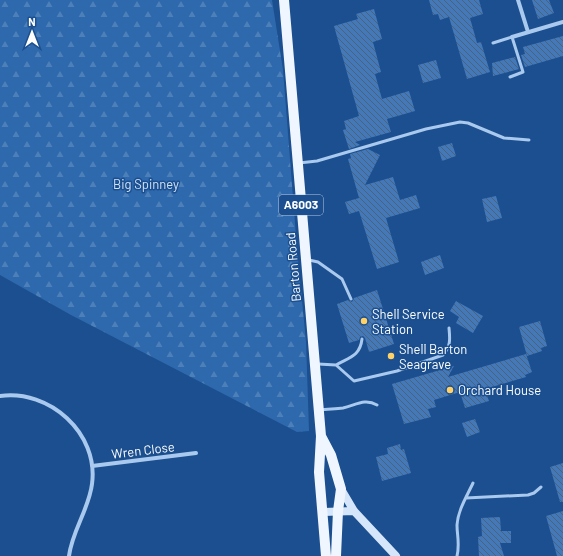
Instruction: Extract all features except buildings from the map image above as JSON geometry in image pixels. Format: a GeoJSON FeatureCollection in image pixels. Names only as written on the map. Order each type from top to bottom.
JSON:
{"type":"FeatureCollection","features":[{"type":"Feature","properties":{"kind":"main road","name":"Barton Road"},"geometry":{"type":"LineString","coordinates":[[284,0],[321,436],[319,472],[326,556]]}},
{"type":"Feature","properties":{"kind":"main road","name":"Barton Road"},"geometry":{"type":"LineString","coordinates":[[321,436],[331,454],[341,489],[338,511],[336,556]]}},
{"type":"Feature","properties":{"kind":"street"},"geometry":{"type":"LineString","coordinates":[[518,0],[528,32]]}},
{"type":"Feature","properties":{"kind":"street"},"geometry":{"type":"LineString","coordinates":[[512,37],[563,22]]}},
{"type":"Feature","properties":{"kind":"street"},"geometry":{"type":"LineString","coordinates":[[0,396],[8,395],[29,397],[43,402],[59,412],[73,424],[82,436],[89,451],[92,466],[92,483],[88,500],[74,535],[69,556]]}},
{"type":"Feature","properties":{"kind":"street","name":"Wren Close"},"geometry":{"type":"LineString","coordinates":[[92,466],[196,453]]}},
{"type":"Feature","properties":{"kind":"street"},"geometry":{"type":"LineString","coordinates":[[341,489],[354,511],[396,556]]}},
{"type":"Feature","properties":{"kind":"street"},"geometry":{"type":"LineString","coordinates":[[323,512],[354,511]]}},
{"type":"Feature","properties":{"kind":"lane"},"geometry":{"type":"LineString","coordinates":[[493,42],[512,37],[523,72],[510,77]]}},
{"type":"Feature","properties":{"kind":"lane"},"geometry":{"type":"LineString","coordinates":[[297,164],[317,161],[426,129],[460,122],[468,123],[504,138],[529,140]]}},
{"type":"Feature","properties":{"kind":"lane"},"geometry":{"type":"LineString","coordinates":[[305,259],[318,262],[342,279],[351,299]]}},
{"type":"Feature","properties":{"kind":"lane"},"geometry":{"type":"LineString","coordinates":[[336,365],[354,381],[397,371],[443,355],[448,350],[450,342],[449,328]]}},
{"type":"Feature","properties":{"kind":"lane"},"geometry":{"type":"LineString","coordinates":[[314,364],[336,365],[358,352],[361,347],[362,339]]}},
{"type":"Feature","properties":{"kind":"lane"},"geometry":{"type":"LineString","coordinates":[[318,410],[342,408],[365,401],[371,401],[377,405]]}},
{"type":"Feature","properties":{"kind":"lane"},"geometry":{"type":"LineString","coordinates":[[457,556],[459,547],[457,524],[462,507],[473,483]]}},
{"type":"Feature","properties":{"kind":"lane"},"geometry":{"type":"LineString","coordinates":[[466,498],[528,495],[534,493],[541,487]]}},
{"type":"Feature","properties":{"kind":"green space","name":"Big Spinney"},"geometry":{"type":"Polygon","coordinates":[[[0,0],[272,0],[283,70],[306,342],[309,431],[297,432],[71,315],[0,275],[0,0]]]}},
{"type":"Feature","properties":{"kind":"place","name":"Shell Service Station"},"geometry":{"type":"Point","coordinates":[364,321]}},
{"type":"Feature","properties":{"kind":"place","name":"Shell Barton Seagrave"},"geometry":{"type":"Point","coordinates":[391,356]}},
{"type":"Feature","properties":{"kind":"place","name":"Orchard House"},"geometry":{"type":"Point","coordinates":[450,390]}}]}
